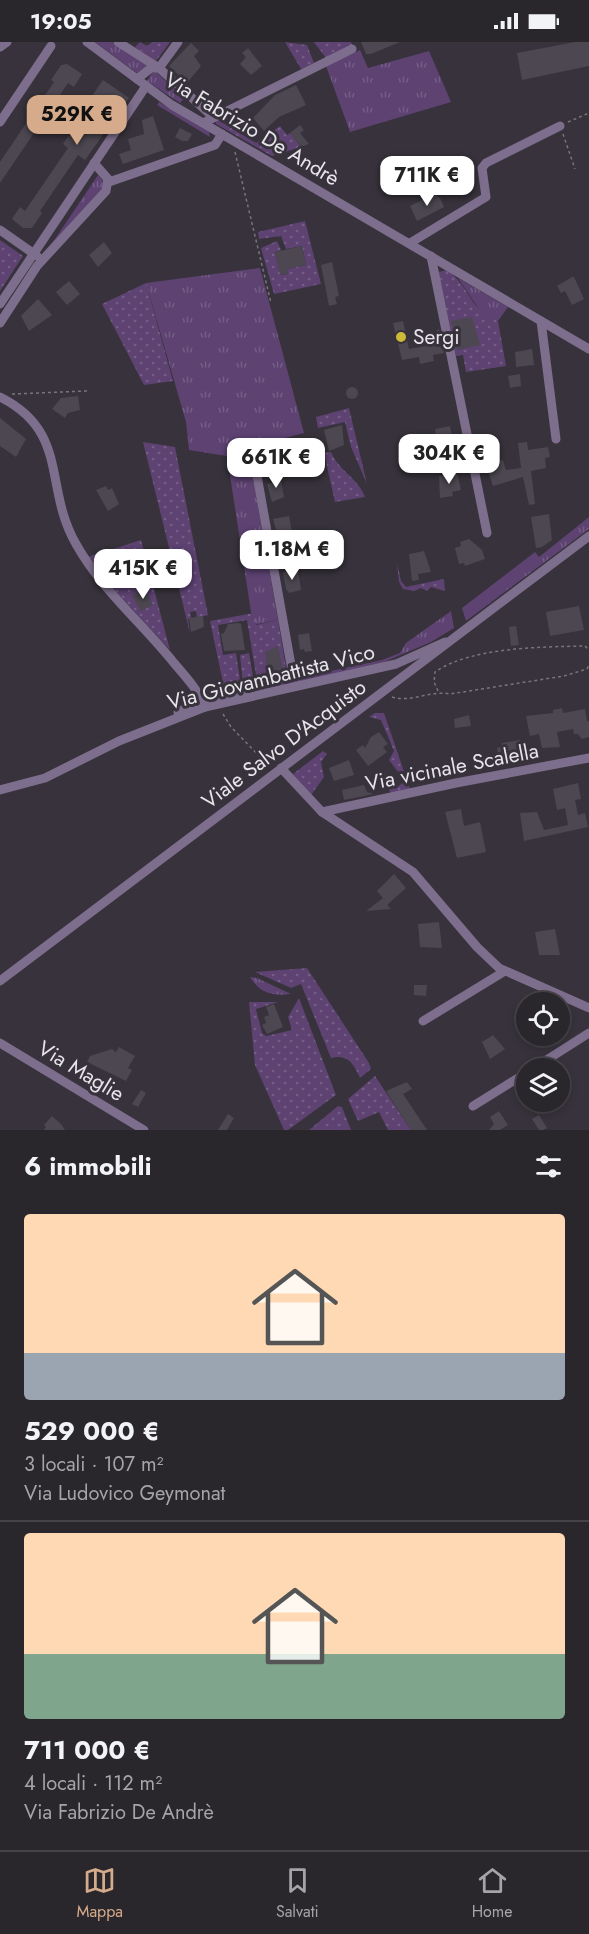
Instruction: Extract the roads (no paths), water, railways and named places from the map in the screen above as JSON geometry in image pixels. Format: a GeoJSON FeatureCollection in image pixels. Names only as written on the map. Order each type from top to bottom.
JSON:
{"type":"FeatureCollection","features":[{"type":"Feature","properties":{"kind":"street"},"geometry":{"type":"LineString","coordinates":[[0,47],[7,42]]}},
{"type":"Feature","properties":{"kind":"street","name":"Via Fabrizio De Andrè"},"geometry":{"type":"LineString","coordinates":[[87,42],[146,86],[203,123],[589,349]]}},
{"type":"Feature","properties":{"kind":"street"},"geometry":{"type":"LineString","coordinates":[[118,42],[159,68],[213,117]]}},
{"type":"Feature","properties":{"kind":"street"},"geometry":{"type":"LineString","coordinates":[[159,68],[178,42]]}},
{"type":"Feature","properties":{"kind":"street"},"geometry":{"type":"LineString","coordinates":[[0,122],[51,46]]}},
{"type":"Feature","properties":{"kind":"street"},"geometry":{"type":"LineString","coordinates":[[203,123],[352,49]]}},
{"type":"Feature","properties":{"kind":"street"},"geometry":{"type":"LineString","coordinates":[[137,79],[150,68],[159,68]]}},
{"type":"Feature","properties":{"kind":"street"},"geometry":{"type":"LineString","coordinates":[[0,304],[146,86]]}},
{"type":"Feature","properties":{"kind":"street"},"geometry":{"type":"LineString","coordinates":[[410,243],[486,197],[482,168],[486,163],[560,126]]}},
{"type":"Feature","properties":{"kind":"street"},"geometry":{"type":"LineString","coordinates":[[109,182],[215,145],[222,134]]}},
{"type":"Feature","properties":{"kind":"street"},"geometry":{"type":"LineString","coordinates":[[94,163],[109,182]]}},
{"type":"Feature","properties":{"kind":"street"},"geometry":{"type":"LineString","coordinates":[[0,323],[26,280],[88,214],[106,191],[109,182]]}},
{"type":"Feature","properties":{"kind":"street"},"geometry":{"type":"LineString","coordinates":[[0,230],[43,260]]}},
{"type":"Feature","properties":{"kind":"street"},"geometry":{"type":"LineString","coordinates":[[431,256],[487,533]]}},
{"type":"Feature","properties":{"kind":"street"},"geometry":{"type":"LineString","coordinates":[[541,321],[556,439]]}},
{"type":"Feature","properties":{"kind":"street"},"geometry":{"type":"LineString","coordinates":[[2,398],[24,411],[45,438],[68,527],[86,560],[162,648],[204,704],[293,676],[254,459]]}},
{"type":"Feature","properties":{"kind":"street","name":"Viale Salvo D'Acquisto"},"geometry":{"type":"LineString","coordinates":[[0,981],[589,536]]}},
{"type":"Feature","properties":{"kind":"street","name":"Via Giovambattista Vico"},"geometry":{"type":"LineString","coordinates":[[0,790],[45,778],[204,704],[218,705],[396,663],[432,645],[451,640]]}},
{"type":"Feature","properties":{"kind":"street"},"geometry":{"type":"LineString","coordinates":[[396,663],[405,663],[414,669]]}},
{"type":"Feature","properties":{"kind":"street","name":"Via vicinale Scalella"},"geometry":{"type":"LineString","coordinates":[[322,812],[456,783],[589,758]]}},
{"type":"Feature","properties":{"kind":"street"},"geometry":{"type":"LineString","coordinates":[[281,768],[322,812],[413,872],[477,947],[505,970],[589,1008]]}},
{"type":"Feature","properties":{"kind":"street"},"geometry":{"type":"LineString","coordinates":[[423,1021],[505,970]]}},
{"type":"Feature","properties":{"kind":"street"},"geometry":{"type":"LineString","coordinates":[[550,1058],[589,1033]]}},
{"type":"Feature","properties":{"kind":"street","name":"Via Maglie"},"geometry":{"type":"LineString","coordinates":[[1,1045],[144,1130]]}},
{"type":"Feature","properties":{"kind":"street"},"geometry":{"type":"LineString","coordinates":[[473,1107],[516,1079]]}},
{"type":"Feature","properties":{"kind":"place","name":"Sergi"},"geometry":{"type":"Point","coordinates":[401,337]}}]}
